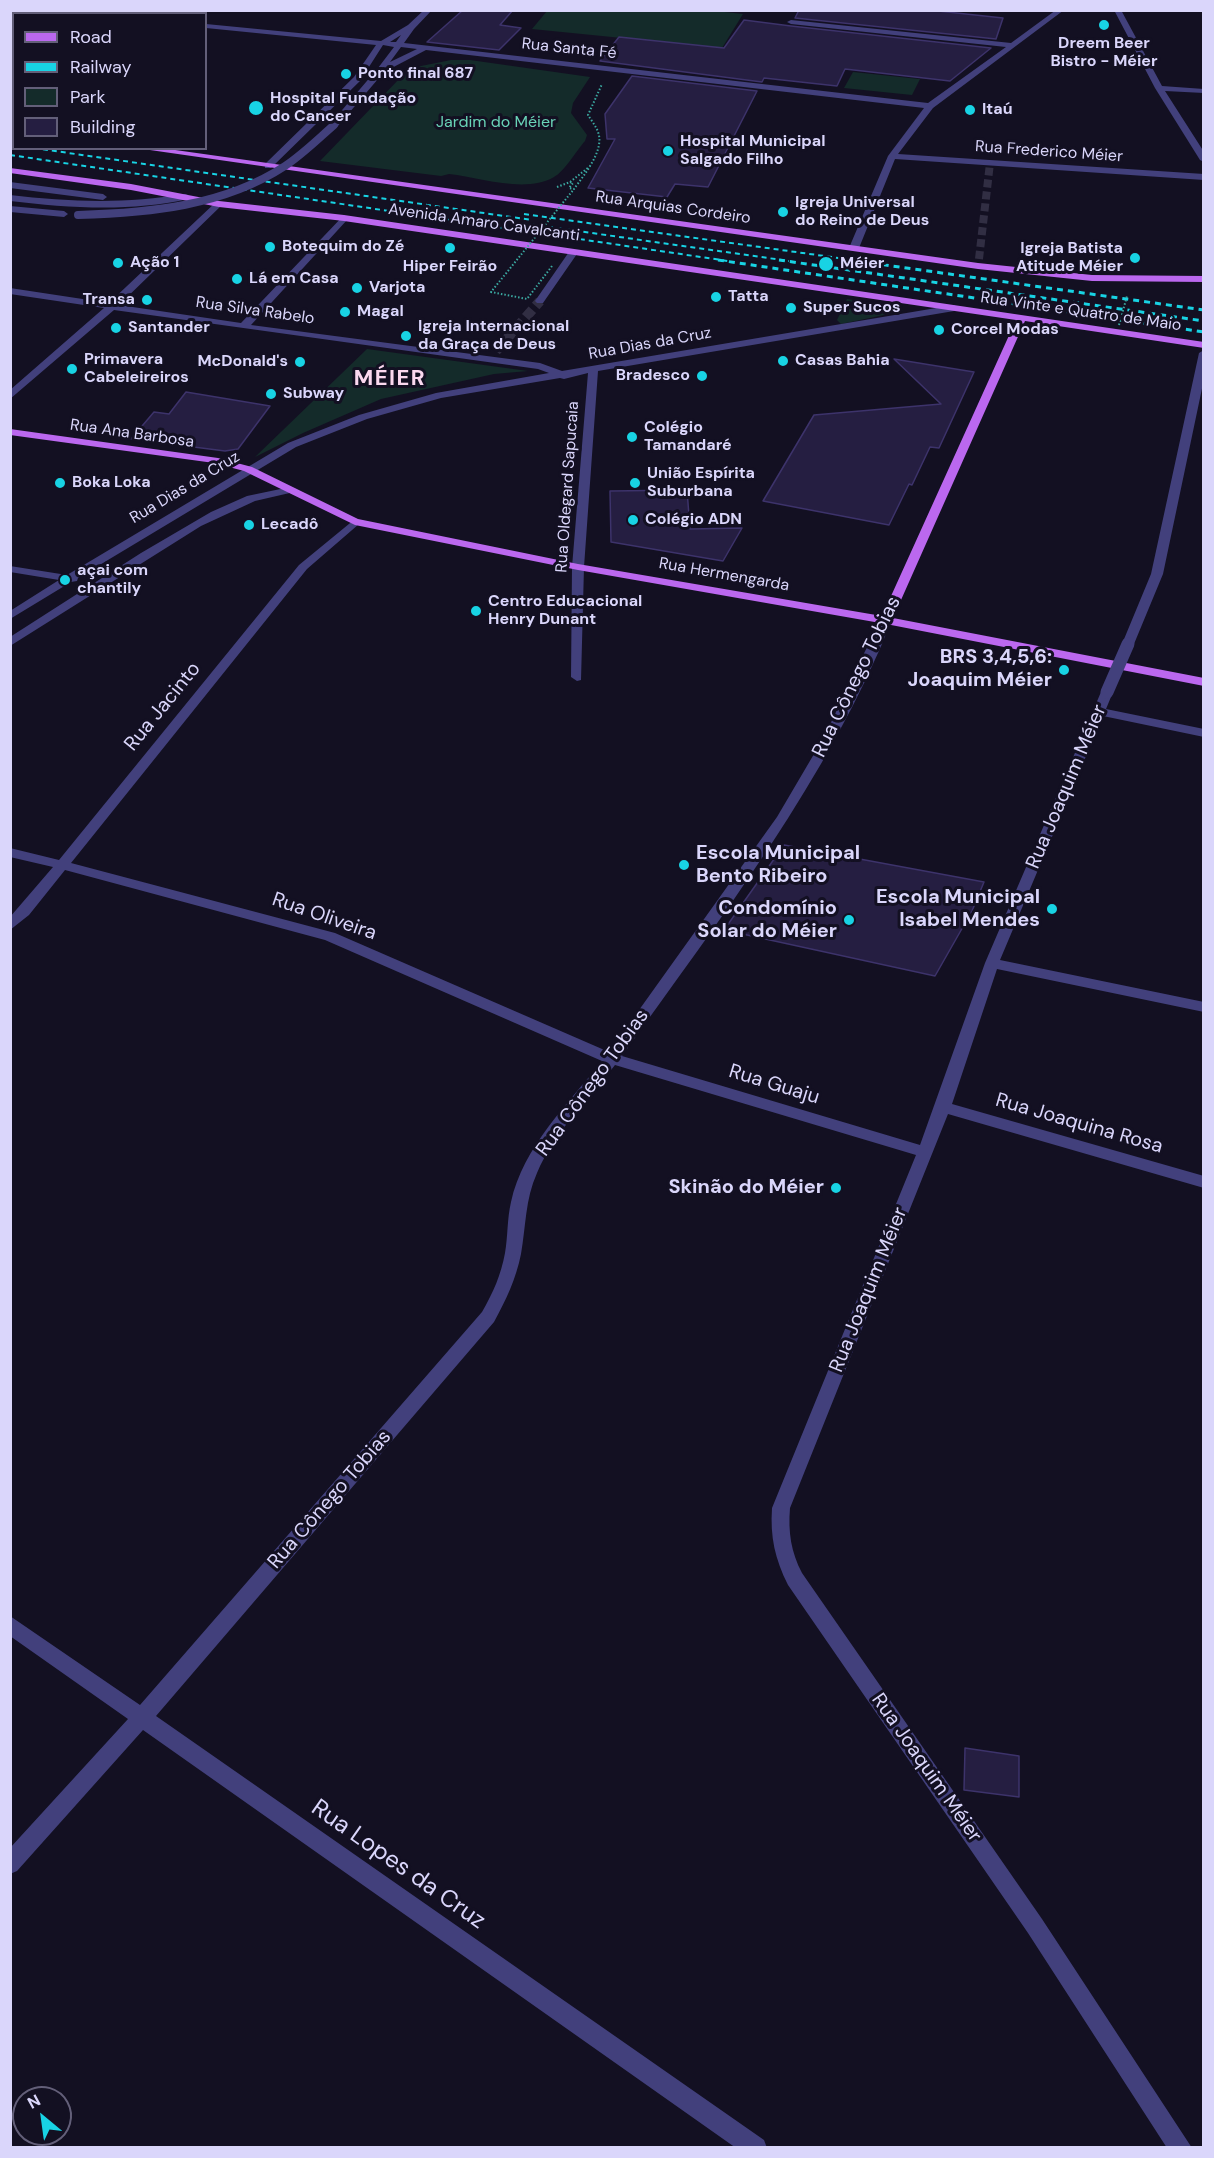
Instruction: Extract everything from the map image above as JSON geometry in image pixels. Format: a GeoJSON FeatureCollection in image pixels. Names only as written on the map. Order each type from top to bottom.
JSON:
{"type":"FeatureCollection","features":[{"type":"Feature","properties":{"kind":"main road","name":"Rua Arquias Cordeiro"},"geometry":{"type":"LineString","coordinates":[[154,150],[854,248],[1092,278],[1203,279]]}},
{"type":"Feature","properties":{"kind":"main road","name":"Avenida Amaro Cavalcanti"},"geometry":{"type":"LineString","coordinates":[[10,170],[219,204],[344,218],[954,308]]}},
{"type":"Feature","properties":{"kind":"main road","name":"Rua Vinte e Quatro de Maio"},"geometry":{"type":"LineString","coordinates":[[954,308],[1203,345]]}},
{"type":"Feature","properties":{"kind":"main road","name":"Rua Cônego Tobias"},"geometry":{"type":"LineString","coordinates":[[886,620],[1022,318]]}},
{"type":"Feature","properties":{"kind":"main road","name":"Rua Ana Barbosa"},"geometry":{"type":"LineString","coordinates":[[10,432],[214,460],[248,469]]}},
{"type":"Feature","properties":{"kind":"main road","name":"Rua Hermengarda"},"geometry":{"type":"LineString","coordinates":[[248,469],[355,522],[578,567],[886,620],[1024,649],[1203,682]]}},
{"type":"Feature","properties":{"kind":"street"},"geometry":{"type":"LineString","coordinates":[[10,209],[78,215],[105,214],[172,206],[232,191],[253,183],[285,166],[334,125],[381,70],[411,27],[429,10]]}},
{"type":"Feature","properties":{"kind":"street"},"geometry":{"type":"LineString","coordinates":[[854,248],[891,156],[930,106],[1061,10]]}},
{"type":"Feature","properties":{"kind":"street"},"geometry":{"type":"LineString","coordinates":[[1117,10],[1159,88],[1203,160]]}},
{"type":"Feature","properties":{"kind":"street"},"geometry":{"type":"LineString","coordinates":[[791,22],[1011,45]]}},
{"type":"Feature","properties":{"kind":"street","name":"Rua Santa Fé"},"geometry":{"type":"LineString","coordinates":[[207,26],[339,38],[930,106]]}},
{"type":"Feature","properties":{"kind":"street"},"geometry":{"type":"LineString","coordinates":[[268,166],[357,79],[362,55],[411,27]]}},
{"type":"Feature","properties":{"kind":"street"},"geometry":{"type":"LineString","coordinates":[[339,38],[362,55]]}},
{"type":"Feature","properties":{"kind":"street"},"geometry":{"type":"LineString","coordinates":[[380,44],[391,54]]}},
{"type":"Feature","properties":{"kind":"street"},"geometry":{"type":"LineString","coordinates":[[381,70],[423,49]]}},
{"type":"Feature","properties":{"kind":"street"},"geometry":{"type":"LineString","coordinates":[[1159,88],[1203,91]]}},
{"type":"Feature","properties":{"kind":"street","name":"Rua Frederico Méier"},"geometry":{"type":"LineString","coordinates":[[891,156],[1203,177]]}},
{"type":"Feature","properties":{"kind":"street"},"geometry":{"type":"LineString","coordinates":[[10,185],[145,203]]}},
{"type":"Feature","properties":{"kind":"street"},"geometry":{"type":"LineString","coordinates":[[10,198],[76,205],[120,206],[185,197]]}},
{"type":"Feature","properties":{"kind":"street"},"geometry":{"type":"LineString","coordinates":[[10,396],[113,305],[219,204]]}},
{"type":"Feature","properties":{"kind":"street"},"geometry":{"type":"LineString","coordinates":[[244,326],[344,218]]}},
{"type":"Feature","properties":{"kind":"street"},"geometry":{"type":"LineString","coordinates":[[540,301],[574,251]]}},
{"type":"Feature","properties":{"kind":"street","name":"Rua Silva Rabelo"},"geometry":{"type":"LineString","coordinates":[[10,291],[244,326],[493,355],[540,366],[564,376]]}},
{"type":"Feature","properties":{"kind":"street","name":"Rua Dias da Cruz"},"geometry":{"type":"LineString","coordinates":[[10,616],[248,469],[292,445],[403,404],[440,395],[564,376],[954,308]]}},
{"type":"Feature","properties":{"kind":"street","name":"Rua Joaquim Méier"},"geometry":{"type":"LineString","coordinates":[[1181,2148],[1035,1926],[821,1617],[785,1560],[779,1535],[781,1508],[943,1107],[992,963],[1157,574],[1203,353]]}},
{"type":"Feature","properties":{"kind":"street","name":"Rua Oldegard Sapucaia"},"geometry":{"type":"LineString","coordinates":[[577,677],[578,567],[593,371]]}},
{"type":"Feature","properties":{"kind":"street","name":"Rua Dias da Cruz"},"geometry":{"type":"LineString","coordinates":[[10,643],[202,520],[238,501],[271,492],[290,490]]}},
{"type":"Feature","properties":{"kind":"street","name":"Rua Jacinto"},"geometry":{"type":"LineString","coordinates":[[10,925],[24,912],[303,567],[355,522]]}},
{"type":"Feature","properties":{"kind":"street"},"geometry":{"type":"LineString","coordinates":[[10,569],[103,582]]}},
{"type":"Feature","properties":{"kind":"street","name":"Rua Cônego Tobias"},"geometry":{"type":"LineString","coordinates":[[10,1864],[143,1716],[488,1317],[504,1288],[513,1253],[519,1202],[529,1173],[545,1143],[612,1059],[783,819],[830,737],[886,620]]}},
{"type":"Feature","properties":{"kind":"street"},"geometry":{"type":"LineString","coordinates":[[1099,711],[1203,733]]}},
{"type":"Feature","properties":{"kind":"street","name":"Rua Oliveira"},"geometry":{"type":"LineString","coordinates":[[10,852],[178,894],[330,936],[612,1059]]}},
{"type":"Feature","properties":{"kind":"street"},"geometry":{"type":"LineString","coordinates":[[992,963],[1203,1006]]}},
{"type":"Feature","properties":{"kind":"street","name":"Rua Guaju"},"geometry":{"type":"LineString","coordinates":[[612,1059],[925,1152]]}},
{"type":"Feature","properties":{"kind":"street","name":"Rua Joaquina Rosa"},"geometry":{"type":"LineString","coordinates":[[943,1107],[1203,1182]]}},
{"type":"Feature","properties":{"kind":"street","name":"Rua Lopes da Cruz"},"geometry":{"type":"LineString","coordinates":[[10,1625],[143,1716],[756,2148]]}},
{"type":"Feature","properties":{"kind":"path"},"geometry":{"type":"LineString","coordinates":[[552,266],[527,298],[491,292],[589,167],[599,133],[588,115],[597,91],[612,69]]}},
{"type":"Feature","properties":{"kind":"path"},"geometry":{"type":"LineString","coordinates":[[570,182],[573,183],[568,188],[574,189]]}},
{"type":"Feature","properties":{"kind":"path"},"geometry":{"type":"LineString","coordinates":[[1119,325],[1127,296]]}},
{"type":"Feature","properties":{"kind":"green space"},"geometry":{"type":"Polygon","coordinates":[[[707,10],[743,14],[722,48],[532,29],[547,11],[707,10]]]}},
{"type":"Feature","properties":{"kind":"green space","name":"Jardim do Méier"},"geometry":{"type":"Polygon","coordinates":[[[451,60],[470,60],[590,77],[573,103],[571,113],[587,135],[562,171],[542,182],[516,184],[449,174],[441,176],[320,161],[402,76],[421,66],[451,60]]]}},
{"type":"Feature","properties":{"kind":"green space"},"geometry":{"type":"Polygon","coordinates":[[[853,72],[920,79],[912,95],[844,88],[853,72]]]}},
{"type":"Feature","properties":{"kind":"green space"},"geometry":{"type":"Polygon","coordinates":[[[847,299],[899,307],[903,311],[841,324],[837,320],[847,299]]]}},
{"type":"Feature","properties":{"kind":"green space"},"geometry":{"type":"Polygon","coordinates":[[[367,349],[528,371],[494,374],[381,399],[255,457],[367,349]]]}},
{"type":"Feature","properties":{"kind":"building"},"geometry":{"type":"Polygon","coordinates":[[[463,10],[513,10],[500,25],[521,28],[499,50],[427,42],[463,10]]]}},
{"type":"Feature","properties":{"kind":"building"},"geometry":{"type":"Polygon","coordinates":[[[799,10],[929,10],[1003,18],[996,39],[795,18],[799,10]]]}},
{"type":"Feature","properties":{"kind":"building"},"geometry":{"type":"Polygon","coordinates":[[[744,20],[991,48],[950,81],[845,69],[837,86],[764,78],[762,82],[600,61],[619,37],[724,48],[744,20]]]}},
{"type":"Feature","properties":{"kind":"building","name":"Hospital Municipal Salgado Filho"},"geometry":{"type":"Polygon","coordinates":[[[632,76],[757,91],[708,187],[675,184],[667,197],[588,188],[615,139],[607,139],[605,114],[632,76]]]}},
{"type":"Feature","properties":{"kind":"building"},"geometry":{"type":"Polygon","coordinates":[[[894,359],[974,372],[939,448],[930,447],[889,525],[763,501],[814,415],[941,404],[894,359]]]}},
{"type":"Feature","properties":{"kind":"building"},"geometry":{"type":"Polygon","coordinates":[[[186,392],[270,406],[238,449],[225,451],[131,439],[154,412],[169,414],[186,392]]]}},
{"type":"Feature","properties":{"kind":"building"},"geometry":{"type":"Polygon","coordinates":[[[687,490],[690,529],[742,528],[723,561],[611,542],[610,491],[687,490]]]}},
{"type":"Feature","properties":{"kind":"building","name":"Condomínio Solar do Méier"},"geometry":{"type":"Polygon","coordinates":[[[784,845],[984,882],[972,911],[935,976],[724,930],[784,845]]]}},
{"type":"Feature","properties":{"kind":"building"},"geometry":{"type":"Polygon","coordinates":[[[965,1748],[1019,1756],[1019,1797],[964,1790],[965,1748]]]}},
{"type":"Feature","properties":{"kind":"tunnel"},"geometry":{"type":"LineString","coordinates":[[979,259],[990,163]]}},
{"type":"Feature","properties":{"kind":"tunnel"},"geometry":{"type":"LineString","coordinates":[[496,351],[540,301]]}},
{"type":"Feature","properties":{"kind":"railway"},"geometry":{"type":"LineString","coordinates":[[48,150],[532,220]]}},
{"type":"Feature","properties":{"kind":"railway"},"geometry":{"type":"LineString","coordinates":[[10,155],[728,261]]}},
{"type":"Feature","properties":{"kind":"railway"},"geometry":{"type":"LineString","coordinates":[[524,214],[860,261]]}},
{"type":"Feature","properties":{"kind":"railway"},"geometry":{"type":"LineString","coordinates":[[521,223],[789,261]]}},
{"type":"Feature","properties":{"kind":"railway"},"geometry":{"type":"LineString","coordinates":[[718,260],[1204,332]]}},
{"type":"Feature","properties":{"kind":"railway"},"geometry":{"type":"LineString","coordinates":[[779,260],[1204,321]]}},
{"type":"Feature","properties":{"kind":"railway"},"geometry":{"type":"LineString","coordinates":[[850,260],[1204,310]]}},
{"type":"Feature","properties":{"kind":"place","name":"Dreem Beer Bistro - Méier"},"geometry":{"type":"Point","coordinates":[1104,25]}},
{"type":"Feature","properties":{"kind":"place","name":"Ponto final 687"},"geometry":{"type":"Point","coordinates":[346,74]}},
{"type":"Feature","properties":{"kind":"place","name":"Hospital Fundação do Cancer"},"geometry":{"type":"Point","coordinates":[256,108]}},
{"type":"Feature","properties":{"kind":"place","name":"Itaú"},"geometry":{"type":"Point","coordinates":[970,110]}},
{"type":"Feature","properties":{"kind":"place","name":"Hospital Municipal Salgado Filho"},"geometry":{"type":"Point","coordinates":[668,151]}},
{"type":"Feature","properties":{"kind":"place","name":"Igreja Universal do Reino de Deus"},"geometry":{"type":"Point","coordinates":[783,212]}},
{"type":"Feature","properties":{"kind":"place","name":"Botequim do Zé"},"geometry":{"type":"Point","coordinates":[270,247]}},
{"type":"Feature","properties":{"kind":"place","name":"Hiper Feirão"},"geometry":{"type":"Point","coordinates":[450,248]}},
{"type":"Feature","properties":{"kind":"place","name":"Igreja Batista Atitude Méier"},"geometry":{"type":"Point","coordinates":[1135,258]}},
{"type":"Feature","properties":{"kind":"place","name":"Ação 1"},"geometry":{"type":"Point","coordinates":[118,263]}},
{"type":"Feature","properties":{"kind":"place","name":"Méier"},"geometry":{"type":"Point","coordinates":[826,264]}},
{"type":"Feature","properties":{"kind":"place","name":"Lá em Casa"},"geometry":{"type":"Point","coordinates":[237,279]}},
{"type":"Feature","properties":{"kind":"place","name":"Varjota"},"geometry":{"type":"Point","coordinates":[357,288]}},
{"type":"Feature","properties":{"kind":"place","name":"Tatta"},"geometry":{"type":"Point","coordinates":[716,297]}},
{"type":"Feature","properties":{"kind":"place","name":"Transa"},"geometry":{"type":"Point","coordinates":[147,300]}},
{"type":"Feature","properties":{"kind":"place","name":"Super Sucos"},"geometry":{"type":"Point","coordinates":[791,308]}},
{"type":"Feature","properties":{"kind":"place","name":"Magal"},"geometry":{"type":"Point","coordinates":[345,312]}},
{"type":"Feature","properties":{"kind":"place","name":"Santander"},"geometry":{"type":"Point","coordinates":[116,328]}},
{"type":"Feature","properties":{"kind":"place","name":"Corcel Modas"},"geometry":{"type":"Point","coordinates":[939,330]}},
{"type":"Feature","properties":{"kind":"place","name":"Igreja Internacional da Graça de Deus"},"geometry":{"type":"Point","coordinates":[406,336]}},
{"type":"Feature","properties":{"kind":"place","name":"Casas Bahia"},"geometry":{"type":"Point","coordinates":[783,361]}},
{"type":"Feature","properties":{"kind":"place","name":"McDonald's"},"geometry":{"type":"Point","coordinates":[300,362]}},
{"type":"Feature","properties":{"kind":"place","name":"Primavera Cabeleireiros"},"geometry":{"type":"Point","coordinates":[72,369]}},
{"type":"Feature","properties":{"kind":"place","name":"Bradesco"},"geometry":{"type":"Point","coordinates":[702,376]}},
{"type":"Feature","properties":{"kind":"place","name":"Subway"},"geometry":{"type":"Point","coordinates":[271,394]}},
{"type":"Feature","properties":{"kind":"place","name":"Colégio Tamandaré"},"geometry":{"type":"Point","coordinates":[632,437]}},
{"type":"Feature","properties":{"kind":"place","name":"Boka Loka"},"geometry":{"type":"Point","coordinates":[60,483]}},
{"type":"Feature","properties":{"kind":"place","name":"União Espírita Suburbana"},"geometry":{"type":"Point","coordinates":[635,483]}},
{"type":"Feature","properties":{"kind":"place","name":"Colégio ADN"},"geometry":{"type":"Point","coordinates":[633,520]}},
{"type":"Feature","properties":{"kind":"place","name":"Lecadô"},"geometry":{"type":"Point","coordinates":[249,525]}},
{"type":"Feature","properties":{"kind":"place","name":"açai com chantily"},"geometry":{"type":"Point","coordinates":[65,580]}},
{"type":"Feature","properties":{"kind":"place","name":"Centro Educacional Henry Dunant"},"geometry":{"type":"Point","coordinates":[476,611]}},
{"type":"Feature","properties":{"kind":"place","name":"BRS 3,4,5,6: Joaquim Méier"},"geometry":{"type":"Point","coordinates":[1064,670]}},
{"type":"Feature","properties":{"kind":"place","name":"Escola Municipal Bento Ribeiro"},"geometry":{"type":"Point","coordinates":[684,865]}},
{"type":"Feature","properties":{"kind":"place","name":"Escola Municipal Isabel Mendes"},"geometry":{"type":"Point","coordinates":[1052,909]}},
{"type":"Feature","properties":{"kind":"place","name":"Condomínio Solar do Méier"},"geometry":{"type":"Point","coordinates":[849,920]}},
{"type":"Feature","properties":{"kind":"place","name":"Skinão do Méier"},"geometry":{"type":"Point","coordinates":[836,1188]}},
{"type":"Feature","properties":{"kind":"district","name":"MÉIER"},"geometry":{"type":"Point","coordinates":[390,379]}}]}
